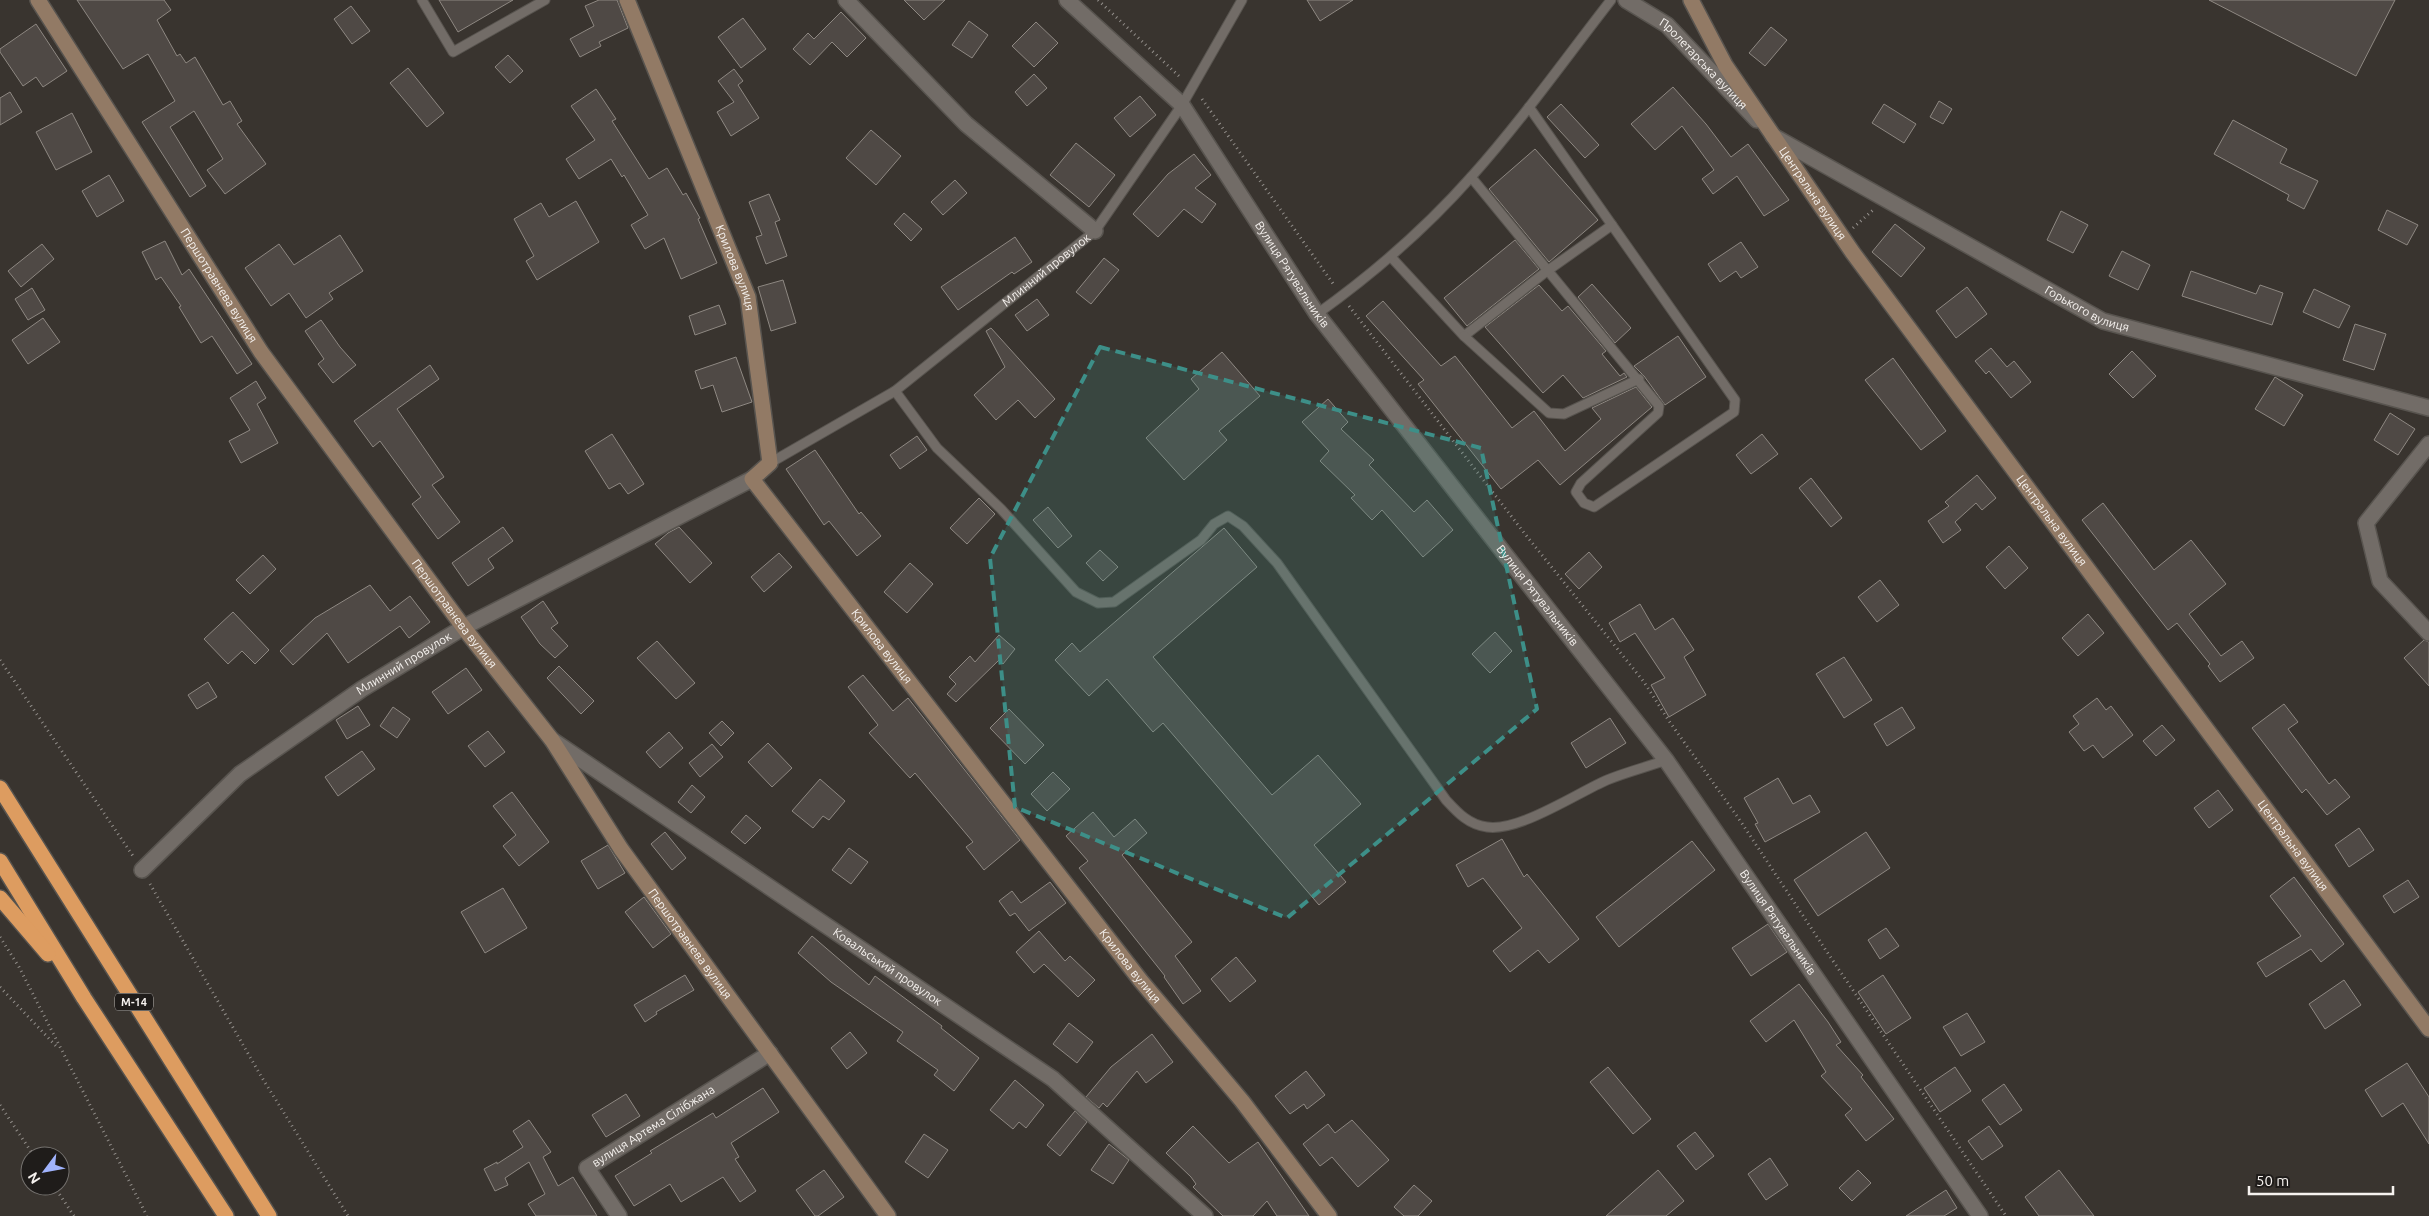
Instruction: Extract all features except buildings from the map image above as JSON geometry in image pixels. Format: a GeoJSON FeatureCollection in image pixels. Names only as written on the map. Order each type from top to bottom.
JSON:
{"type":"FeatureCollection","features":[{"type":"Feature","properties":{"kind":"highway","name":"М-14"},"geometry":{"type":"LineString","coordinates":[[0,788],[269,1216]]}},
{"type":"Feature","properties":{"kind":"highway"},"geometry":{"type":"LineString","coordinates":[[0,861],[84,998],[226,1216]]}},
{"type":"Feature","properties":{"kind":"highway"},"geometry":{"type":"LineString","coordinates":[[0,898],[84,998]]}},
{"type":"Feature","properties":{"kind":"street","name":"Першотравнева вулиця"},"geometry":{"type":"LineString","coordinates":[[38,0],[261,352],[464,627],[552,740],[621,849],[888,1216]]}},
{"type":"Feature","properties":{"kind":"street","name":"Крилова вулиця"},"geometry":{"type":"LineString","coordinates":[[627,0],[748,297],[770,463]]}},
{"type":"Feature","properties":{"kind":"street"},"geometry":{"type":"LineString","coordinates":[[846,0],[966,124],[1095,231]]}},
{"type":"Feature","properties":{"kind":"street","name":"Вулиця Рятувальників"},"geometry":{"type":"LineString","coordinates":[[1067,0],[1182,105],[1317,314],[1666,760],[1980,1216]]}},
{"type":"Feature","properties":{"kind":"street","name":"Пролетарська вулиця"},"geometry":{"type":"LineString","coordinates":[[1626,0],[1667,25],[1773,137]]}},
{"type":"Feature","properties":{"kind":"street","name":"Центральна вулиця"},"geometry":{"type":"LineString","coordinates":[[1691,0],[1725,65],[1853,253],[2429,1029]]}},
{"type":"Feature","properties":{"kind":"street","name":"Горького вулиця"},"geometry":{"type":"LineString","coordinates":[[1773,137],[2103,321],[2429,408]]}},
{"type":"Feature","properties":{"kind":"street"},"geometry":{"type":"LineString","coordinates":[[2429,444],[2366,524],[2380,581],[2429,633]]}},
{"type":"Feature","properties":{"kind":"street"},"geometry":{"type":"LineString","coordinates":[[752,478],[770,463]]}},
{"type":"Feature","properties":{"kind":"street","name":"Млинний провулок"},"geometry":{"type":"LineString","coordinates":[[142,870],[240,774],[362,689],[464,627],[752,478]]}},
{"type":"Feature","properties":{"kind":"street","name":"Крилова вулиця"},"geometry":{"type":"LineString","coordinates":[[752,478],[1141,981],[1242,1101],[1329,1216]]}},
{"type":"Feature","properties":{"kind":"street","name":"Ковальський провулок"},"geometry":{"type":"LineString","coordinates":[[552,740],[1053,1079],[1205,1216]]}},
{"type":"Feature","properties":{"kind":"street","name":"вулиця Артема Сілібжана"},"geometry":{"type":"LineString","coordinates":[[619,1216],[587,1168],[770,1053]]}},
{"type":"Feature","properties":{"kind":"lane"},"geometry":{"type":"LineString","coordinates":[[422,0],[453,52],[545,0]]}},
{"type":"Feature","properties":{"kind":"lane","name":"Млинний провулок"},"geometry":{"type":"LineString","coordinates":[[770,463],[895,391],[1095,231],[1182,105],[1242,0]]}},
{"type":"Feature","properties":{"kind":"lane"},"geometry":{"type":"LineString","coordinates":[[1317,314],[1391,257],[1471,177],[1529,108],[1611,0]]}},
{"type":"Feature","properties":{"kind":"lane"},"geometry":{"type":"LineString","coordinates":[[1471,177],[1660,406],[1658,414],[1581,482],[1576,492],[1584,503],[1594,507],[1734,412],[1734,400],[1529,108]]}},
{"type":"Feature","properties":{"kind":"lane"},"geometry":{"type":"LineString","coordinates":[[1464,336],[1547,271],[1612,225]]}},
{"type":"Feature","properties":{"kind":"lane"},"geometry":{"type":"LineString","coordinates":[[1391,257],[1464,336],[1549,413],[1564,414],[1639,379]]}},
{"type":"Feature","properties":{"kind":"lane"},"geometry":{"type":"LineString","coordinates":[[895,391],[938,448],[1001,509],[1076,592],[1098,603],[1114,602],[1201,540],[1214,524],[1228,516],[1244,526],[1277,563],[1446,800],[1466,820],[1486,827],[1502,828],[1529,818],[1609,779],[1666,760]]}},
{"type":"Feature","properties":{"kind":"path"},"geometry":{"type":"LineString","coordinates":[[1098,0],[1206,103],[1342,296],[1525,534],[1644,682],[1669,721],[1739,819],[1821,944],[2006,1216]]}},
{"type":"Feature","properties":{"kind":"path"},"geometry":{"type":"LineString","coordinates":[[0,660],[142,870],[261,1076],[348,1216]]}},
{"type":"Feature","properties":{"kind":"path"},"geometry":{"type":"LineString","coordinates":[[0,936],[19,967],[147,1216]]}},
{"type":"Feature","properties":{"kind":"path"},"geometry":{"type":"LineString","coordinates":[[0,987],[60,1050]]}},
{"type":"Feature","properties":{"kind":"path"},"geometry":{"type":"LineString","coordinates":[[0,1106],[27,1146]]}},
{"type":"Feature","properties":{"kind":"path"},"geometry":{"type":"LineString","coordinates":[[61,1196],[74,1216]]}},
{"type":"Feature","properties":{"kind":"highlighted area"},"geometry":{"type":"Polygon","coordinates":[[[1100,347],[1481,448],[1537,709],[1287,918],[1015,807],[990,558],[1100,347]]]}}]}
